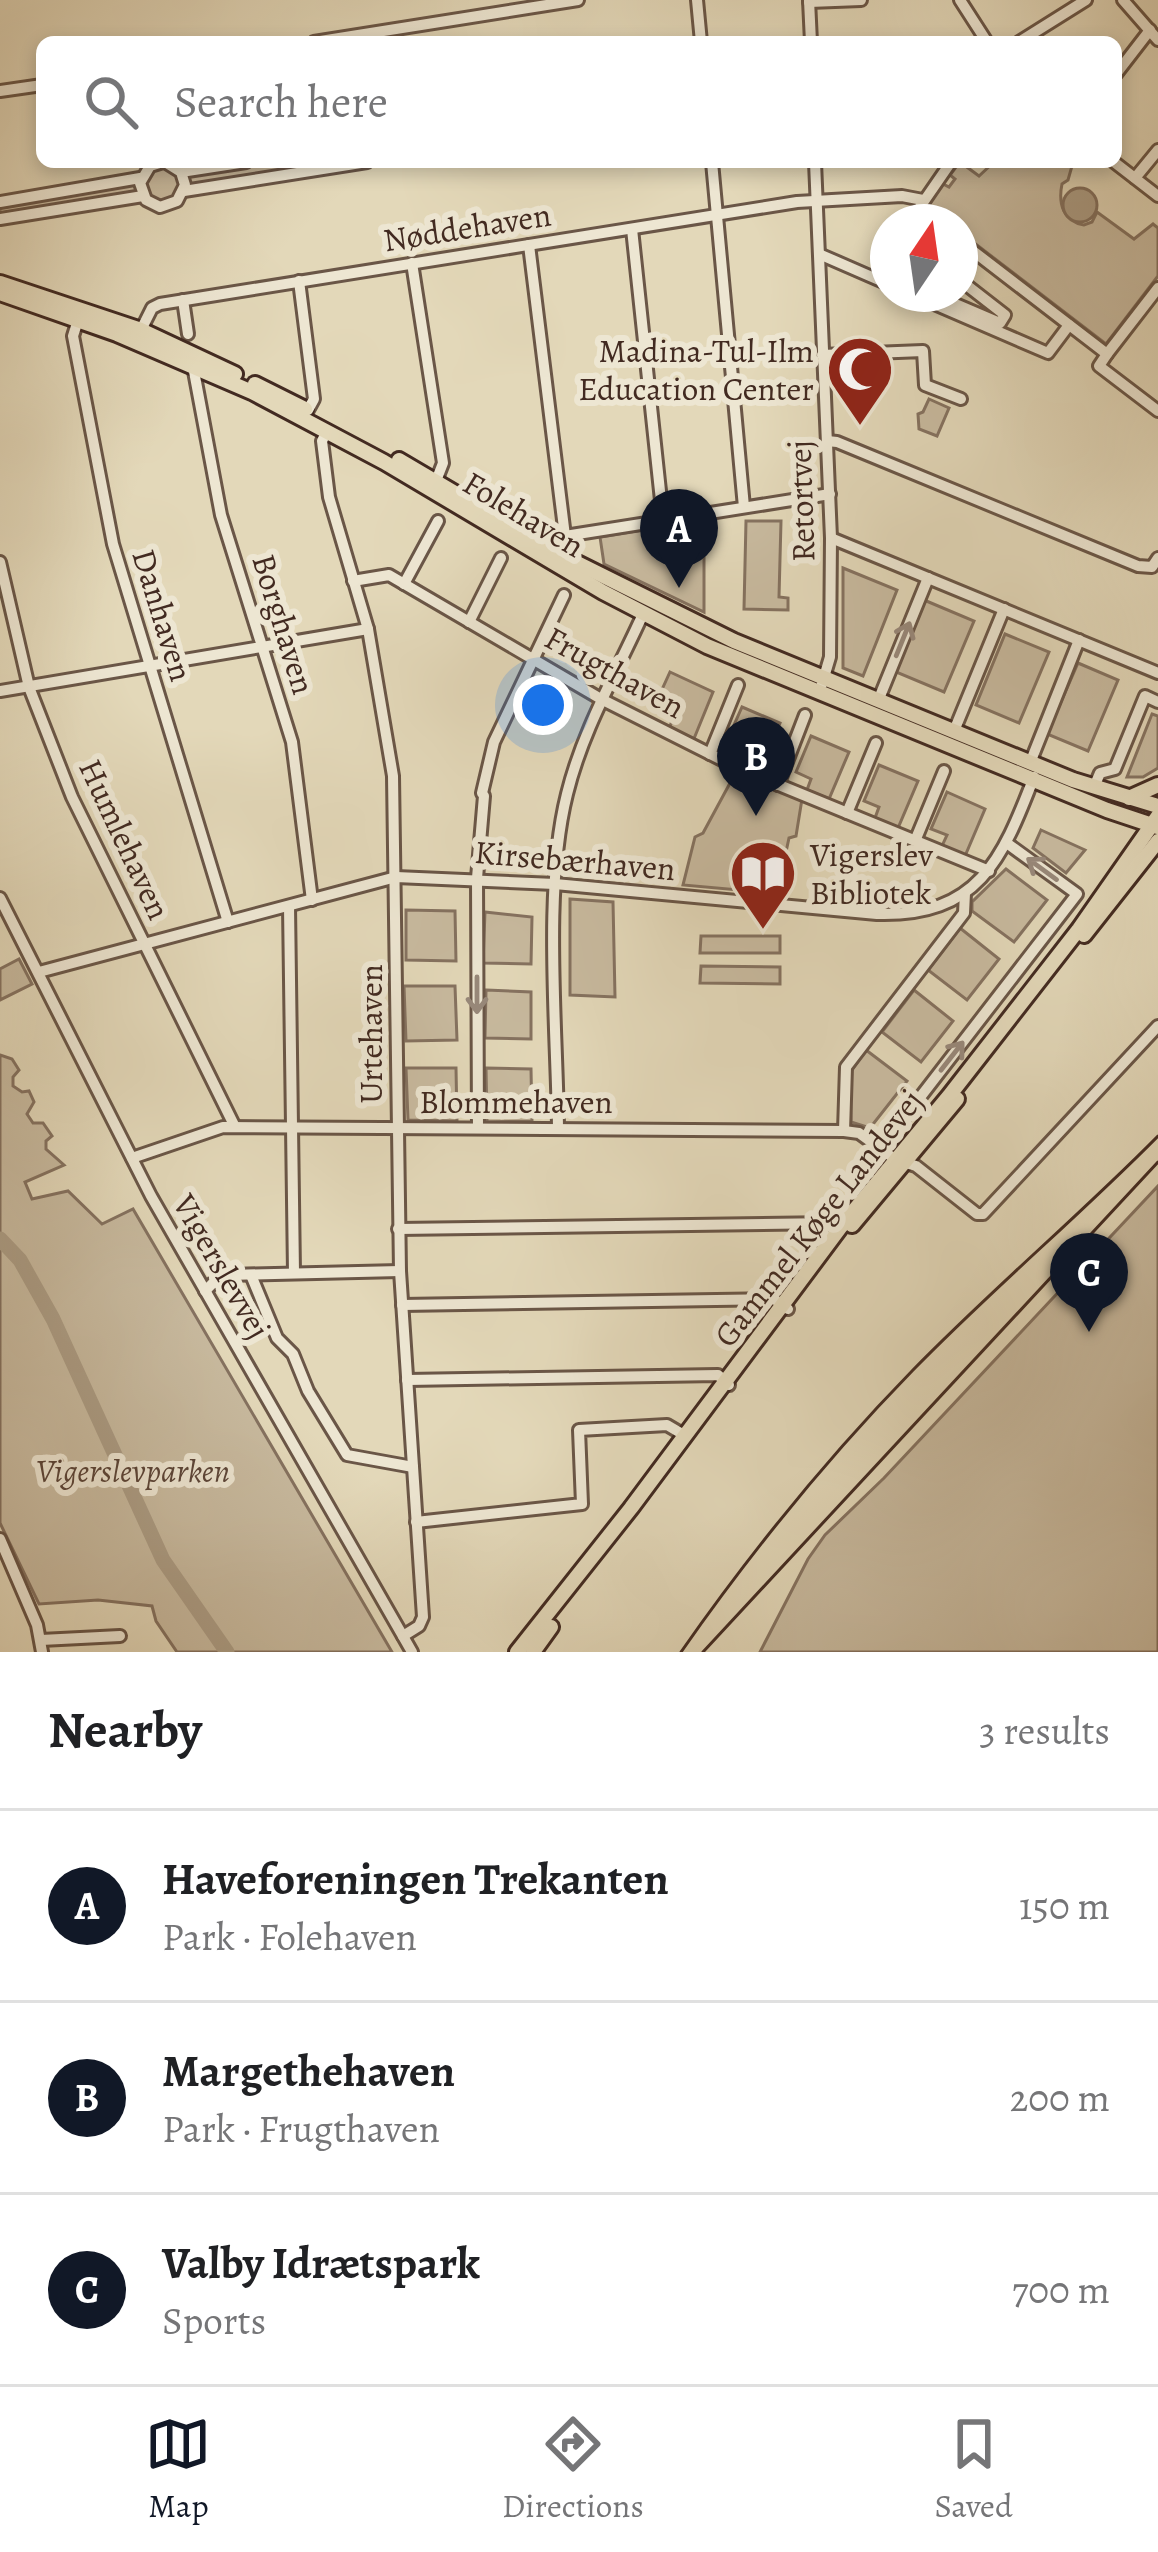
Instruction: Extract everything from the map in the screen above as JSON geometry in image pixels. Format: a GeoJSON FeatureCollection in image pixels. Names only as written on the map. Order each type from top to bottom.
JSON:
{"type":"FeatureCollection","features":[{"type":"Feature","properties":{"kind":"main road","name":"Folehaven"},"geometry":{"type":"LineString","coordinates":[[0,283],[140,330],[308,410],[555,552],[821,686],[878,701],[954,731],[1034,770],[1064,792],[1157,821]]}},
{"type":"Feature","properties":{"kind":"main road","name":"Folehaven"},"geometry":{"type":"LineString","coordinates":[[0,293],[194,365],[327,430],[643,614],[1034,770],[1158,806]]}},
{"type":"Feature","properties":{"kind":"main road"},"geometry":{"type":"LineString","coordinates":[[1129,798],[1158,785]]}},
{"type":"Feature","properties":{"kind":"main road","name":"Gammel Køge Landevej"},"geometry":{"type":"LineString","coordinates":[[901,1162],[1157,821]]}},
{"type":"Feature","properties":{"kind":"main road","name":"Gammel Køge Landevej"},"geometry":{"type":"LineString","coordinates":[[533,1652],[846,1227],[1158,842]]}},
{"type":"Feature","properties":{"kind":"main road","name":"Gammel Køge Landevej"},"geometry":{"type":"LineString","coordinates":[[517,1652],[727,1383]]}},
{"type":"Feature","properties":{"kind":"street"},"geometry":{"type":"LineString","coordinates":[[352,36],[578,0]]}},
{"type":"Feature","properties":{"kind":"street"},"geometry":{"type":"LineString","coordinates":[[697,0],[700,36]]}},
{"type":"Feature","properties":{"kind":"street"},"geometry":{"type":"LineString","coordinates":[[811,36],[809,1],[861,0]]}},
{"type":"Feature","properties":{"kind":"street"},"geometry":{"type":"LineString","coordinates":[[960,0],[983,36]]}},
{"type":"Feature","properties":{"kind":"street"},"geometry":{"type":"LineString","coordinates":[[1029,36],[1086,0]]}},
{"type":"Feature","properties":{"kind":"street"},"geometry":{"type":"LineString","coordinates":[[1122,68],[1154,35],[1123,0]]}},
{"type":"Feature","properties":{"kind":"street"},"geometry":{"type":"LineString","coordinates":[[0,91],[36,86]]}},
{"type":"Feature","properties":{"kind":"street"},"geometry":{"type":"LineString","coordinates":[[1135,178],[1158,150]]}},
{"type":"Feature","properties":{"kind":"street"},"geometry":{"type":"LineString","coordinates":[[0,202],[140,178],[148,168]]}},
{"type":"Feature","properties":{"kind":"street"},"geometry":{"type":"LineString","coordinates":[[174,168],[181,172],[207,168]]}},
{"type":"Feature","properties":{"kind":"street"},"geometry":{"type":"LineString","coordinates":[[184,191],[325,168]]}},
{"type":"Feature","properties":{"kind":"street"},"geometry":{"type":"LineString","coordinates":[[713,168],[744,507]]}},
{"type":"Feature","properties":{"kind":"street","name":"Retortvej"},"geometry":{"type":"LineString","coordinates":[[815,168],[831,538],[830,657],[821,686]]}},
{"type":"Feature","properties":{"kind":"street"},"geometry":{"type":"LineString","coordinates":[[923,204],[947,168]]}},
{"type":"Feature","properties":{"kind":"street"},"geometry":{"type":"LineString","coordinates":[[1122,168],[1158,196]]}},
{"type":"Feature","properties":{"kind":"street"},"geometry":{"type":"LineString","coordinates":[[140,178],[143,196],[150,204],[166,207],[184,191],[181,172]]}},
{"type":"Feature","properties":{"kind":"street"},"geometry":{"type":"LineString","coordinates":[[0,218],[143,196]]}},
{"type":"Feature","properties":{"kind":"street","name":"Nøddehaven"},"geometry":{"type":"LineString","coordinates":[[140,330],[152,308],[183,300],[817,201],[902,196],[923,200]]}},
{"type":"Feature","properties":{"kind":"street"},"geometry":{"type":"LineString","coordinates":[[632,229],[663,520]]}},
{"type":"Feature","properties":{"kind":"street"},"geometry":{"type":"LineString","coordinates":[[529,245],[565,536],[555,552]]}},
{"type":"Feature","properties":{"kind":"street"},"geometry":{"type":"LineString","coordinates":[[819,254],[870,276]]}},
{"type":"Feature","properties":{"kind":"street"},"geometry":{"type":"LineString","coordinates":[[978,255],[1107,354]]}},
{"type":"Feature","properties":{"kind":"street"},"geometry":{"type":"LineString","coordinates":[[412,263],[443,463],[436,482]]}},
{"type":"Feature","properties":{"kind":"street"},"geometry":{"type":"LineString","coordinates":[[298,281],[314,399],[308,410]]}},
{"type":"Feature","properties":{"kind":"street"},"geometry":{"type":"LineString","coordinates":[[1158,287],[1153,305],[1099,366],[1158,411]]}},
{"type":"Feature","properties":{"kind":"street"},"geometry":{"type":"LineString","coordinates":[[974,312],[1000,323],[1006,315],[978,294]]}},
{"type":"Feature","properties":{"kind":"street"},"geometry":{"type":"LineString","coordinates":[[183,300],[188,334]]}},
{"type":"Feature","properties":{"kind":"street"},"geometry":{"type":"LineString","coordinates":[[962,312],[1048,353],[1069,325]]}},
{"type":"Feature","properties":{"kind":"street","name":"Danhaven"},"geometry":{"type":"LineString","coordinates":[[78,320],[73,336],[112,544],[228,922]]}},
{"type":"Feature","properties":{"kind":"street"},"geometry":{"type":"LineString","coordinates":[[822,355],[922,351],[925,385],[961,399]]}},
{"type":"Feature","properties":{"kind":"street","name":"Borghaven"},"geometry":{"type":"LineString","coordinates":[[194,365],[221,514],[292,742],[312,899]]}},
{"type":"Feature","properties":{"kind":"street","name":"Urtehaven"},"geometry":{"type":"LineString","coordinates":[[327,430],[322,441],[329,497],[368,629],[393,776],[398,1229],[423,1617],[404,1636]]}},
{"type":"Feature","properties":{"kind":"street"},"geometry":{"type":"LineString","coordinates":[[827,441],[1138,566],[1152,567],[1158,558]]}},
{"type":"Feature","properties":{"kind":"street"},"geometry":{"type":"LineString","coordinates":[[565,536],[830,494]]}},
{"type":"Feature","properties":{"kind":"street","name":"Folehaven"},"geometry":{"type":"LineString","coordinates":[[404,584],[438,520]]}},
{"type":"Feature","properties":{"kind":"street"},"geometry":{"type":"LineString","coordinates":[[831,538],[1158,673]]}},
{"type":"Feature","properties":{"kind":"street","name":"Folehaven"},"geometry":{"type":"LineString","coordinates":[[469,622],[501,558]]}},
{"type":"Feature","properties":{"kind":"street","name":"Humlehaven"},"geometry":{"type":"LineString","coordinates":[[0,562],[29,687],[71,796],[236,1127]]}},
{"type":"Feature","properties":{"kind":"street","name":"Frugthaven"},"geometry":{"type":"LineString","coordinates":[[353,581],[383,574],[601,699],[710,754],[989,871]]}},
{"type":"Feature","properties":{"kind":"street"},"geometry":{"type":"LineString","coordinates":[[878,701],[928,578]]}},
{"type":"Feature","properties":{"kind":"street"},"geometry":{"type":"LineString","coordinates":[[478,1128],[477,878],[483,795],[494,742],[564,595]]}},
{"type":"Feature","properties":{"kind":"street"},"geometry":{"type":"LineString","coordinates":[[954,731],[1004,609]]}},
{"type":"Feature","properties":{"kind":"street"},"geometry":{"type":"LineString","coordinates":[[558,1128],[555,884],[566,796],[601,699],[643,614]]}},
{"type":"Feature","properties":{"kind":"street"},"geometry":{"type":"LineString","coordinates":[[0,691],[368,629]]}},
{"type":"Feature","properties":{"kind":"street"},"geometry":{"type":"LineString","coordinates":[[1034,770],[1079,640]]}},
{"type":"Feature","properties":{"kind":"street"},"geometry":{"type":"LineString","coordinates":[[710,754],[738,685]]}},
{"type":"Feature","properties":{"kind":"street"},"geometry":{"type":"LineString","coordinates":[[1094,788],[1100,773],[1115,770],[1145,696],[1158,702]]}},
{"type":"Feature","properties":{"kind":"street"},"geometry":{"type":"LineString","coordinates":[[778,784],[806,715]]}},
{"type":"Feature","properties":{"kind":"street"},"geometry":{"type":"LineString","coordinates":[[847,813],[876,743]]}},
{"type":"Feature","properties":{"kind":"street","name":"Kirsebærhaven"},"geometry":{"type":"LineString","coordinates":[[39,972],[396,877],[477,878],[896,914],[948,905],[989,871],[1008,844],[1034,770]]}},
{"type":"Feature","properties":{"kind":"street"},"geometry":{"type":"LineString","coordinates":[[916,841],[944,771]]}},
{"type":"Feature","properties":{"kind":"street","name":"Gammel Køge Landevej"},"geometry":{"type":"LineString","coordinates":[[881,1148],[1077,894],[1008,844]]}},
{"type":"Feature","properties":{"kind":"street"},"geometry":{"type":"LineString","coordinates":[[844,1130],[846,1067],[964,914],[965,893]]}},
{"type":"Feature","properties":{"kind":"street","name":"Vigerslevvej"},"geometry":{"type":"LineString","coordinates":[[0,898],[132,1158],[412,1652]]}},
{"type":"Feature","properties":{"kind":"street"},"geometry":{"type":"LineString","coordinates":[[289,906],[294,1273]]}},
{"type":"Feature","properties":{"kind":"street","name":"Blommehaven"},"geometry":{"type":"LineString","coordinates":[[132,1158],[223,1127],[844,1130],[859,1133],[901,1162],[916,1166],[983,1214],[1158,1026]]}},
{"type":"Feature","properties":{"kind":"street"},"geometry":{"type":"LineString","coordinates":[[398,1229],[846,1227]]}},
{"type":"Feature","properties":{"kind":"street"},"geometry":{"type":"LineString","coordinates":[[205,1291],[218,1278],[400,1271]]}},
{"type":"Feature","properties":{"kind":"street"},"geometry":{"type":"LineString","coordinates":[[251,1275],[277,1338],[293,1354],[308,1391],[347,1456],[413,1467]]}},
{"type":"Feature","properties":{"kind":"street"},"geometry":{"type":"LineString","coordinates":[[402,1305],[774,1299],[785,1307]]}},
{"type":"Feature","properties":{"kind":"street"},"geometry":{"type":"LineString","coordinates":[[407,1380],[718,1375],[727,1383]]}},
{"type":"Feature","properties":{"kind":"street"},"geometry":{"type":"LineString","coordinates":[[416,1522],[579,1506],[584,1500],[579,1430],[667,1425],[684,1435]]}},
{"type":"Feature","properties":{"kind":"street"},"geometry":{"type":"LineString","coordinates":[[1,1545],[41,1646],[120,1636]]}},
{"type":"Feature","properties":{"kind":"green space"},"geometry":{"type":"Polygon","coordinates":[[[162,168],[174,173],[179,185],[174,197],[162,202],[150,197],[145,185],[150,173],[162,168]]]}},
{"type":"Feature","properties":{"kind":"green space"},"geometry":{"type":"Polygon","coordinates":[[[233,168],[299,168],[189,185],[190,175],[233,168]]]}},
{"type":"Feature","properties":{"kind":"green space"},"geometry":{"type":"Polygon","coordinates":[[[955,168],[968,168],[979,176],[988,168],[1071,168],[1062,184],[1061,198],[1071,220],[1084,225],[1097,212],[1134,239],[1153,224],[1158,228],[1158,276],[1106,344],[978,246],[978,204],[928,204],[943,184],[949,187],[955,179],[950,175],[955,168]]]}},
{"type":"Feature","properties":{"kind":"green space"},"geometry":{"type":"Polygon","coordinates":[[[135,184],[137,194],[0,216],[0,206],[135,184]]]}},
{"type":"Feature","properties":{"kind":"green space"},"geometry":{"type":"Polygon","coordinates":[[[929,399],[949,408],[937,436],[919,429],[918,414],[929,399]]]}},
{"type":"Feature","properties":{"kind":"green space"},"geometry":{"type":"Polygon","coordinates":[[[704,520],[704,612],[604,564],[600,537],[704,520]]]}},
{"type":"Feature","properties":{"kind":"green space"},"geometry":{"type":"Polygon","coordinates":[[[746,521],[781,521],[779,597],[788,598],[788,610],[744,609],[746,521]]]}},
{"type":"Feature","properties":{"kind":"green space"},"geometry":{"type":"Polygon","coordinates":[[[843,568],[897,590],[863,676],[843,668],[843,568]]]}},
{"type":"Feature","properties":{"kind":"green space"},"geometry":{"type":"Polygon","coordinates":[[[924,600],[974,621],[944,692],[896,672],[924,600]]]}},
{"type":"Feature","properties":{"kind":"green space"},"geometry":{"type":"Polygon","coordinates":[[[1005,634],[1049,652],[1019,723],[976,705],[1005,634]]]}},
{"type":"Feature","properties":{"kind":"green space"},"geometry":{"type":"Polygon","coordinates":[[[1078,663],[1118,680],[1088,751],[1047,734],[1078,663]]]}},
{"type":"Feature","properties":{"kind":"green space"},"geometry":{"type":"Polygon","coordinates":[[[670,672],[713,692],[693,741],[669,730],[673,717],[654,707],[670,672]]]}},
{"type":"Feature","properties":{"kind":"green space"},"geometry":{"type":"Polygon","coordinates":[[[742,707],[780,723],[760,770],[737,761],[742,750],[726,743],[742,707]]]}},
{"type":"Feature","properties":{"kind":"green space"},"geometry":{"type":"Polygon","coordinates":[[[1152,714],[1158,716],[1158,768],[1143,777],[1127,777],[1152,714]]]}},
{"type":"Feature","properties":{"kind":"green space"},"geometry":{"type":"Polygon","coordinates":[[[811,736],[849,752],[829,799],[807,790],[811,779],[796,772],[811,736]]]}},
{"type":"Feature","properties":{"kind":"green space"},"geometry":{"type":"Polygon","coordinates":[[[879,765],[918,781],[898,828],[875,818],[879,807],[864,801],[879,765]]]}},
{"type":"Feature","properties":{"kind":"green space"},"geometry":{"type":"Polygon","coordinates":[[[736,772],[802,799],[796,836],[789,838],[780,880],[782,894],[683,885],[695,837],[703,833],[736,772]]]}},
{"type":"Feature","properties":{"kind":"green space"},"geometry":{"type":"Polygon","coordinates":[[[947,792],[985,809],[965,856],[942,846],[947,835],[931,829],[947,792]]]}},
{"type":"Feature","properties":{"kind":"green space"},"geometry":{"type":"Polygon","coordinates":[[[1041,830],[1085,850],[1066,873],[1033,848],[1041,830]]]}},
{"type":"Feature","properties":{"kind":"green space"},"geometry":{"type":"Polygon","coordinates":[[[1006,869],[1047,900],[1014,942],[972,911],[972,902],[1006,869]]]}},
{"type":"Feature","properties":{"kind":"green space"},"geometry":{"type":"Polygon","coordinates":[[[570,899],[613,902],[615,997],[570,995],[570,899]]]}},
{"type":"Feature","properties":{"kind":"green space"},"geometry":{"type":"Polygon","coordinates":[[[406,910],[455,911],[456,961],[406,960],[406,910]]]}},
{"type":"Feature","properties":{"kind":"green space"},"geometry":{"type":"Polygon","coordinates":[[[485,912],[532,917],[531,964],[483,963],[485,912]]]}},
{"type":"Feature","properties":{"kind":"green space"},"geometry":{"type":"Polygon","coordinates":[[[960,928],[999,959],[967,1000],[928,970],[960,928]]]}},
{"type":"Feature","properties":{"kind":"green space"},"geometry":{"type":"Polygon","coordinates":[[[701,936],[780,936],[780,953],[700,953],[701,936]]]}},
{"type":"Feature","properties":{"kind":"green space"},"geometry":{"type":"Polygon","coordinates":[[[19,959],[32,984],[0,1000],[0,969],[19,959]]]}},
{"type":"Feature","properties":{"kind":"green space"},"geometry":{"type":"Polygon","coordinates":[[[701,966],[780,967],[780,984],[700,983],[701,966]]]}},
{"type":"Feature","properties":{"kind":"green space"},"geometry":{"type":"Polygon","coordinates":[[[404,986],[455,986],[457,1040],[406,1041],[404,986]]]}},
{"type":"Feature","properties":{"kind":"green space"},"geometry":{"type":"Polygon","coordinates":[[[486,990],[531,992],[531,1039],[485,1038],[486,990]]]}},
{"type":"Feature","properties":{"kind":"green space"},"geometry":{"type":"Polygon","coordinates":[[[914,990],[953,1021],[921,1062],[882,1032],[914,990]]]}},
{"type":"Feature","properties":{"kind":"green space"},"geometry":{"type":"Polygon","coordinates":[[[866,1050],[907,1081],[870,1128],[851,1122],[850,1073],[866,1050]]]}},
{"type":"Feature","properties":{"kind":"green space","name":"Vigerslevparken"},"geometry":{"type":"Polygon","coordinates":[[[0,1055],[12,1059],[19,1070],[13,1086],[29,1091],[34,1102],[27,1114],[33,1123],[43,1123],[52,1136],[46,1149],[64,1165],[25,1182],[32,1199],[68,1191],[102,1224],[133,1209],[392,1652],[177,1652],[156,1621],[152,1606],[98,1600],[39,1604],[0,1523],[0,1055]]]}},
{"type":"Feature","properties":{"kind":"green space"},"geometry":{"type":"Polygon","coordinates":[[[406,1068],[456,1068],[457,1121],[408,1120],[406,1068]]]}},
{"type":"Feature","properties":{"kind":"green space"},"geometry":{"type":"Polygon","coordinates":[[[486,1068],[531,1069],[532,1121],[487,1122],[486,1068]]]}},
{"type":"Feature","properties":{"kind":"green space"},"geometry":{"type":"Polygon","coordinates":[[[1158,1186],[1158,1652],[760,1652],[825,1535],[1158,1186]]]}},
{"type":"Feature","properties":{"kind":"shaded area"},"geometry":{"type":"Polygon","coordinates":[[[1080,188],[1092,193],[1097,205],[1092,217],[1080,222],[1068,217],[1063,205],[1068,193],[1080,188]]]}},
{"type":"Feature","properties":{"kind":"waterway"},"geometry":{"type":"LineString","coordinates":[[0,1239],[20,1260],[53,1319],[163,1560],[227,1652]]}},
{"type":"Feature","properties":{"kind":"tram line"},"geometry":{"type":"LineString","coordinates":[[681,1652],[791,1506],[881,1403],[1158,1136]]}},
{"type":"Feature","properties":{"kind":"tram line"},"geometry":{"type":"LineString","coordinates":[[703,1652],[1158,1162]]}},
{"type":"Feature","properties":{"kind":"place","name":"Madina-Tul-Ilm Education Center"},"geometry":{"type":"Point","coordinates":[860,428]}},
{"type":"Feature","properties":{"kind":"place","name":"Haveforeningen Trekanten"},"geometry":{"type":"Point","coordinates":[679,588]}},
{"type":"Feature","properties":{"kind":"place","name":"Margethehaven"},"geometry":{"type":"Point","coordinates":[756,816]}},
{"type":"Feature","properties":{"kind":"place","name":"Vigerslev Bibliotek"},"geometry":{"type":"Point","coordinates":[763,932]}},
{"type":"Feature","properties":{"kind":"place","name":"Valby Idrætspark"},"geometry":{"type":"Point","coordinates":[1089,1332]}}]}
